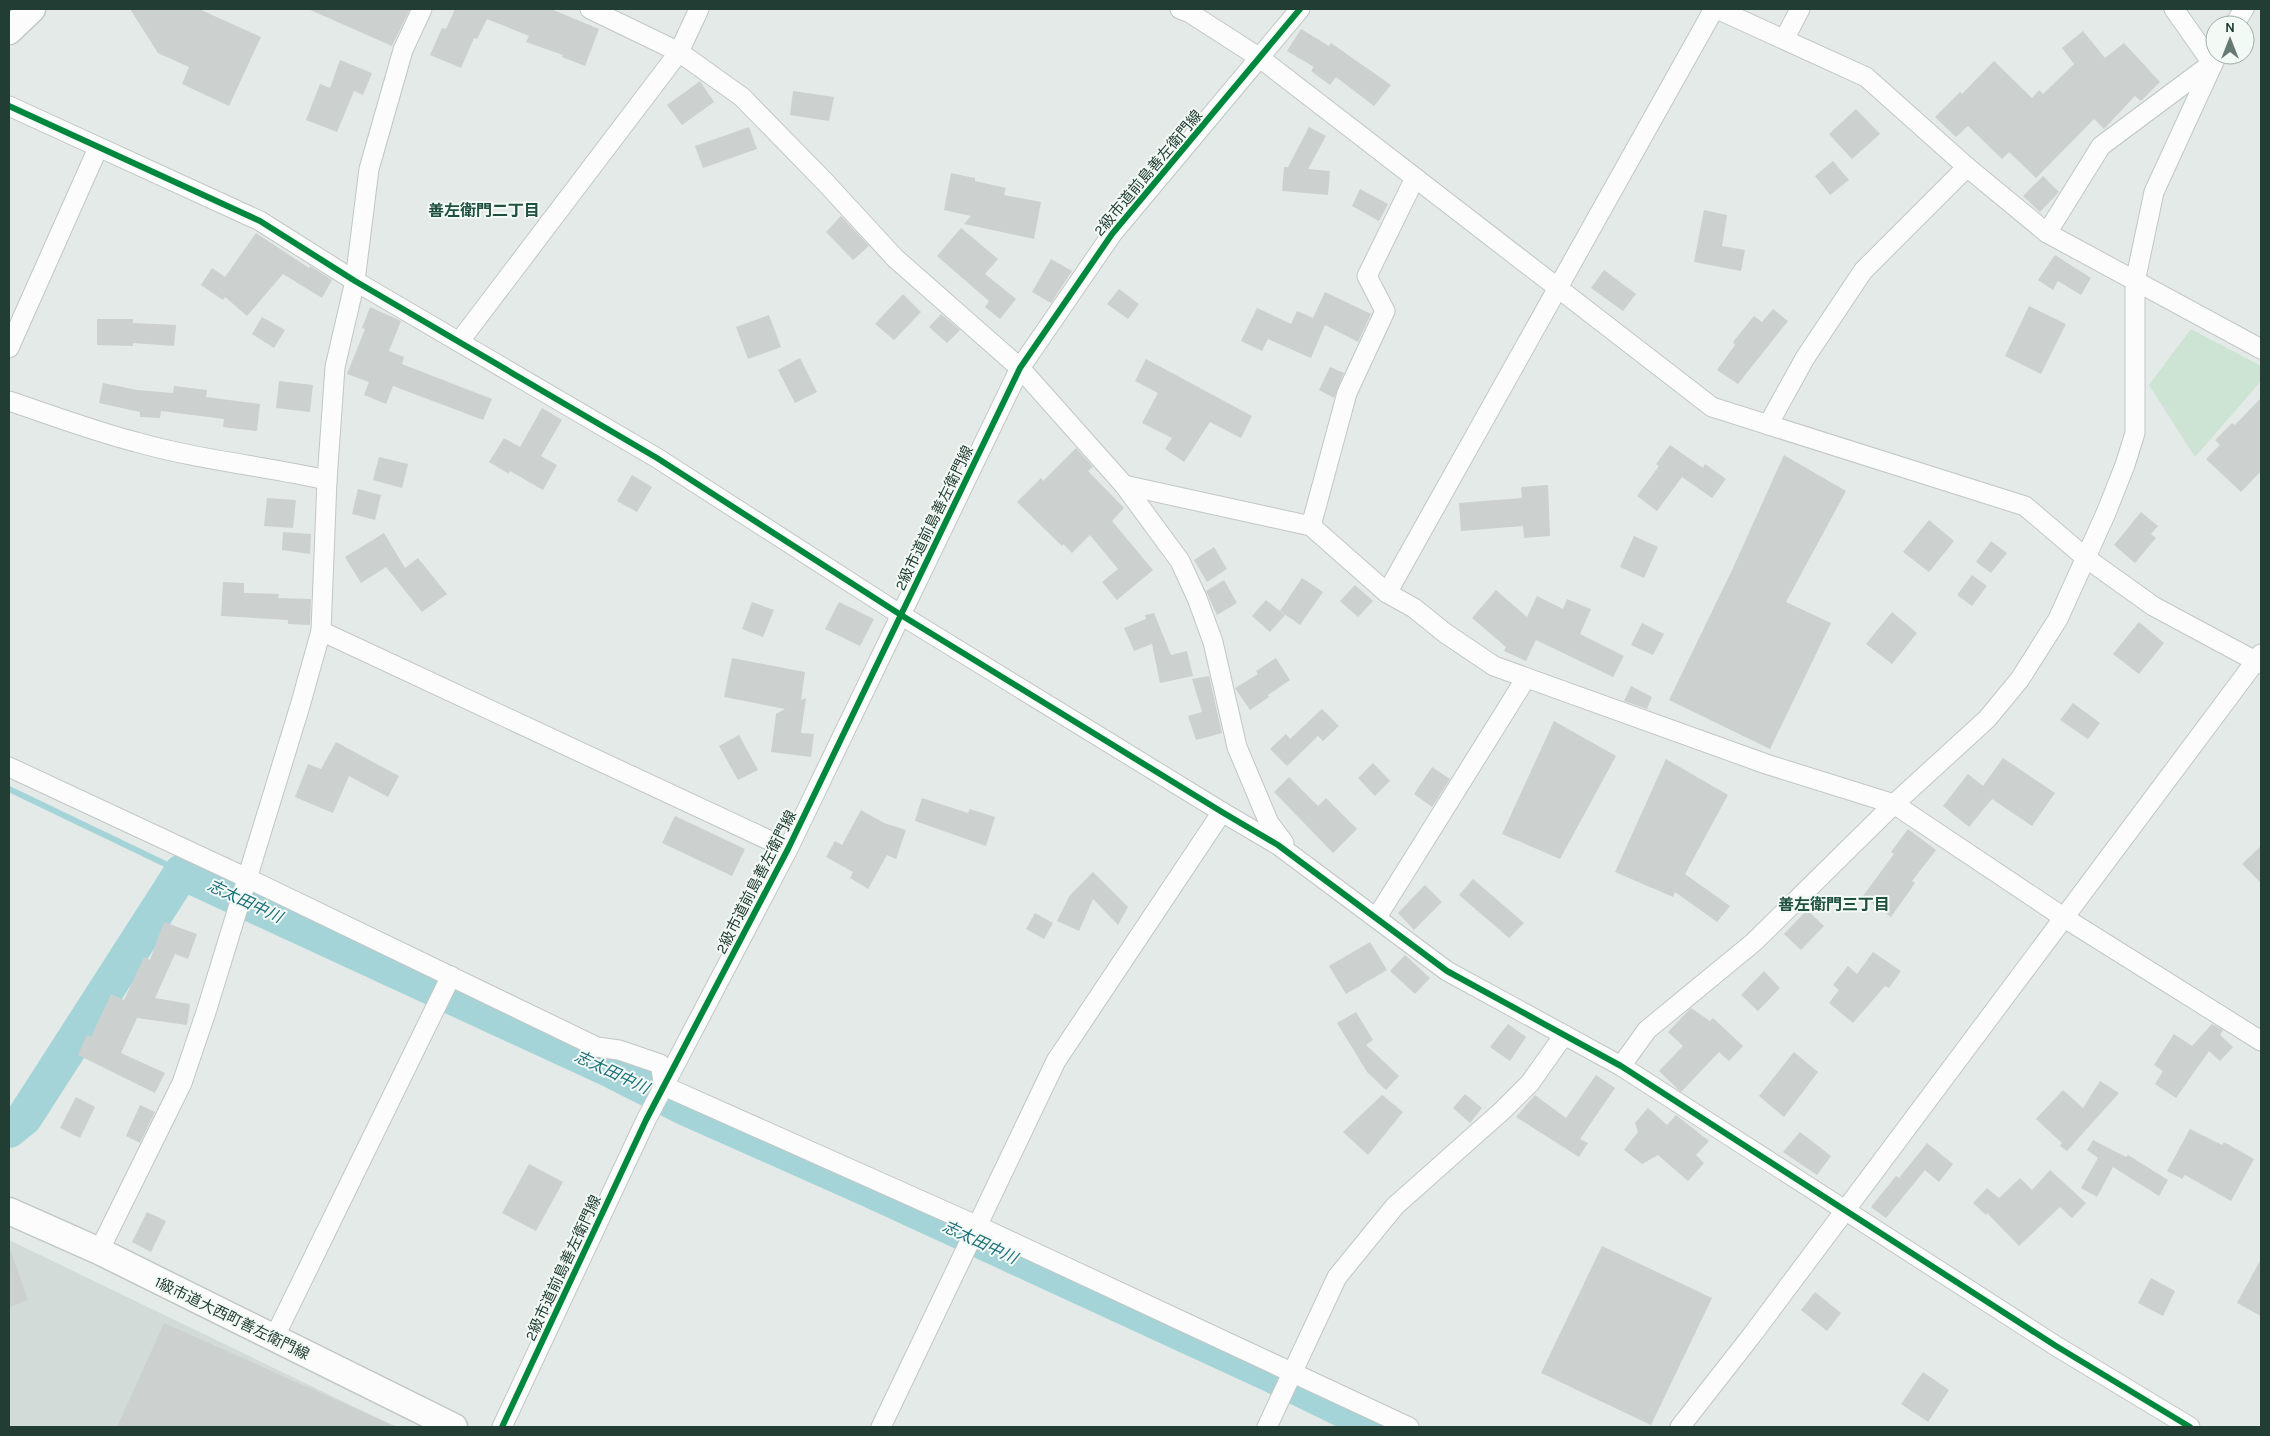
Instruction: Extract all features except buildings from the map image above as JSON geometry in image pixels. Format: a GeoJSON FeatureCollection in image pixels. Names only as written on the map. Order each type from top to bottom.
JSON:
{"type":"FeatureCollection","features":[{"type":"Feature","properties":{"kind":"street"},"geometry":{"type":"LineString","coordinates":[[9,31],[32,9]]}},
{"type":"Feature","properties":{"kind":"street"},"geometry":{"type":"LineString","coordinates":[[99,1252],[182,1083],[207,1009],[300,706],[321,631],[327,480],[335,367],[355,281],[369,169],[403,50],[422,9]]}},
{"type":"Feature","properties":{"kind":"street"},"geometry":{"type":"LineString","coordinates":[[590,9],[679,52],[742,97],[826,182],[895,258],[1020,368],[1124,485],[1180,560],[1197,598],[1213,642],[1237,747],[1268,823],[1292,855]]}},
{"type":"Feature","properties":{"kind":"street"},"geometry":{"type":"LineString","coordinates":[[459,342],[679,52],[699,9]]}},
{"type":"Feature","properties":{"kind":"street"},"geometry":{"type":"LineString","coordinates":[[1180,9],[1190,13],[1260,58],[1712,407],[2025,506],[2086,558],[2153,606],[2259,660],[2063,917],[1752,1335],[1680,1427]]}},
{"type":"Feature","properties":{"kind":"street","name":"2級市道前島善左衛門線"},"geometry":{"type":"LineString","coordinates":[[502,1427],[646,1120],[788,848],[1020,368],[1112,234],[1300,9]]}},
{"type":"Feature","properties":{"kind":"street"},"geometry":{"type":"LineString","coordinates":[[1387,593],[1557,287],[1716,9],[1785,38],[1866,76],[1967,167],[2048,233],[2261,349]]}},
{"type":"Feature","properties":{"kind":"street"},"geometry":{"type":"LineString","coordinates":[[1785,38],[1800,9]]}},
{"type":"Feature","properties":{"kind":"street"},"geometry":{"type":"LineString","coordinates":[[2174,9],[2205,47]]}},
{"type":"Feature","properties":{"kind":"street"},"geometry":{"type":"LineString","coordinates":[[2048,233],[2101,146],[2207,65]]}},
{"type":"Feature","properties":{"kind":"street"},"geometry":{"type":"LineString","coordinates":[[1621,1066],[1648,1030],[1754,942],[1894,804],[1987,719],[2020,679],[2058,620],[2125,465],[2135,433],[2135,282],[2154,192],[2212,65]]}},
{"type":"Feature","properties":{"kind":"street"},"geometry":{"type":"LineString","coordinates":[[9,106],[260,221],[355,281],[657,458],[901,615],[1222,812],[1278,844],[1377,917],[1447,972],[1621,1066],[1843,1211],[2056,1346],[2190,1427]]}},
{"type":"Feature","properties":{"kind":"street"},"geometry":{"type":"LineString","coordinates":[[9,348],[98,148]]}},
{"type":"Feature","properties":{"kind":"street"},"geometry":{"type":"LineString","coordinates":[[1768,424],[1805,358],[1863,272],[1967,167]]}},
{"type":"Feature","properties":{"kind":"street"},"geometry":{"type":"LineString","coordinates":[[1311,526],[1347,393],[1385,311],[1367,276],[1415,178]]}},
{"type":"Feature","properties":{"kind":"street"},"geometry":{"type":"LineString","coordinates":[[9,401],[137,443],[214,459],[280,469],[327,480]]}},
{"type":"Feature","properties":{"kind":"street"},"geometry":{"type":"LineString","coordinates":[[1124,485],[1311,526],[1387,593],[1414,608],[1445,633],[1494,666],[1766,764],[1894,804],[2063,917],[2261,1041]]}},
{"type":"Feature","properties":{"kind":"street"},"geometry":{"type":"LineString","coordinates":[[321,631],[788,848]]}},
{"type":"Feature","properties":{"kind":"street"},"geometry":{"type":"LineString","coordinates":[[1377,917],[1526,678]]}},
{"type":"Feature","properties":{"kind":"street"},"geometry":{"type":"LineString","coordinates":[[9,768],[247,878],[596,1046],[619,1050],[660,1064],[664,1086],[978,1226],[1409,1427]]}},
{"type":"Feature","properties":{"kind":"street"},"geometry":{"type":"LineString","coordinates":[[881,1427],[978,1226],[1016,1140],[1056,1061],[1222,812]]}},
{"type":"Feature","properties":{"kind":"street"},"geometry":{"type":"LineString","coordinates":[[274,1338],[452,976]]}},
{"type":"Feature","properties":{"kind":"street"},"geometry":{"type":"LineString","coordinates":[[1267,1427],[1337,1277],[1395,1206],[1503,1110],[1530,1083],[1564,1035]]}},
{"type":"Feature","properties":{"kind":"street","name":"1級市道大西町善左衛門線"},"geometry":{"type":"LineString","coordinates":[[9,1212],[99,1252],[454,1427]]}},
{"type":"Feature","properties":{"kind":"shaded area"},"geometry":{"type":"Polygon","coordinates":[[[9,1240],[396,1427],[9,1427],[9,1240]]]}},
{"type":"Feature","properties":{"kind":"green space"},"geometry":{"type":"Polygon","coordinates":[[[2191,329],[2261,366],[2261,381],[2195,457],[2149,385],[2191,329]]]}},
{"type":"Feature","properties":{"kind":"waterway"},"geometry":{"type":"LineString","coordinates":[[9,789],[182,872]]}},
{"type":"Feature","properties":{"kind":"waterway","name":"志太田中川"},"geometry":{"type":"LineString","coordinates":[[9,1130],[24,1118],[182,872],[609,1069],[684,1107],[873,1191],[1270,1374],[1379,1427]]}},
{"type":"Feature","properties":{"kind":"cycle path"},"geometry":{"type":"LineString","coordinates":[[502,1427],[646,1120],[788,849],[1020,368],[1112,234],[1300,9]]}},
{"type":"Feature","properties":{"kind":"cycle path"},"geometry":{"type":"LineString","coordinates":[[9,106],[260,221],[355,281],[657,458],[901,615],[1278,845],[1447,971],[1621,1066],[2056,1346],[2190,1427]]}},
{"type":"Feature","properties":{"kind":"district","name":"善左衛門二丁目"},"geometry":{"type":"Point","coordinates":[484,210]}},
{"type":"Feature","properties":{"kind":"district","name":"善左衛門三丁目"},"geometry":{"type":"Point","coordinates":[1834,904]}}]}
